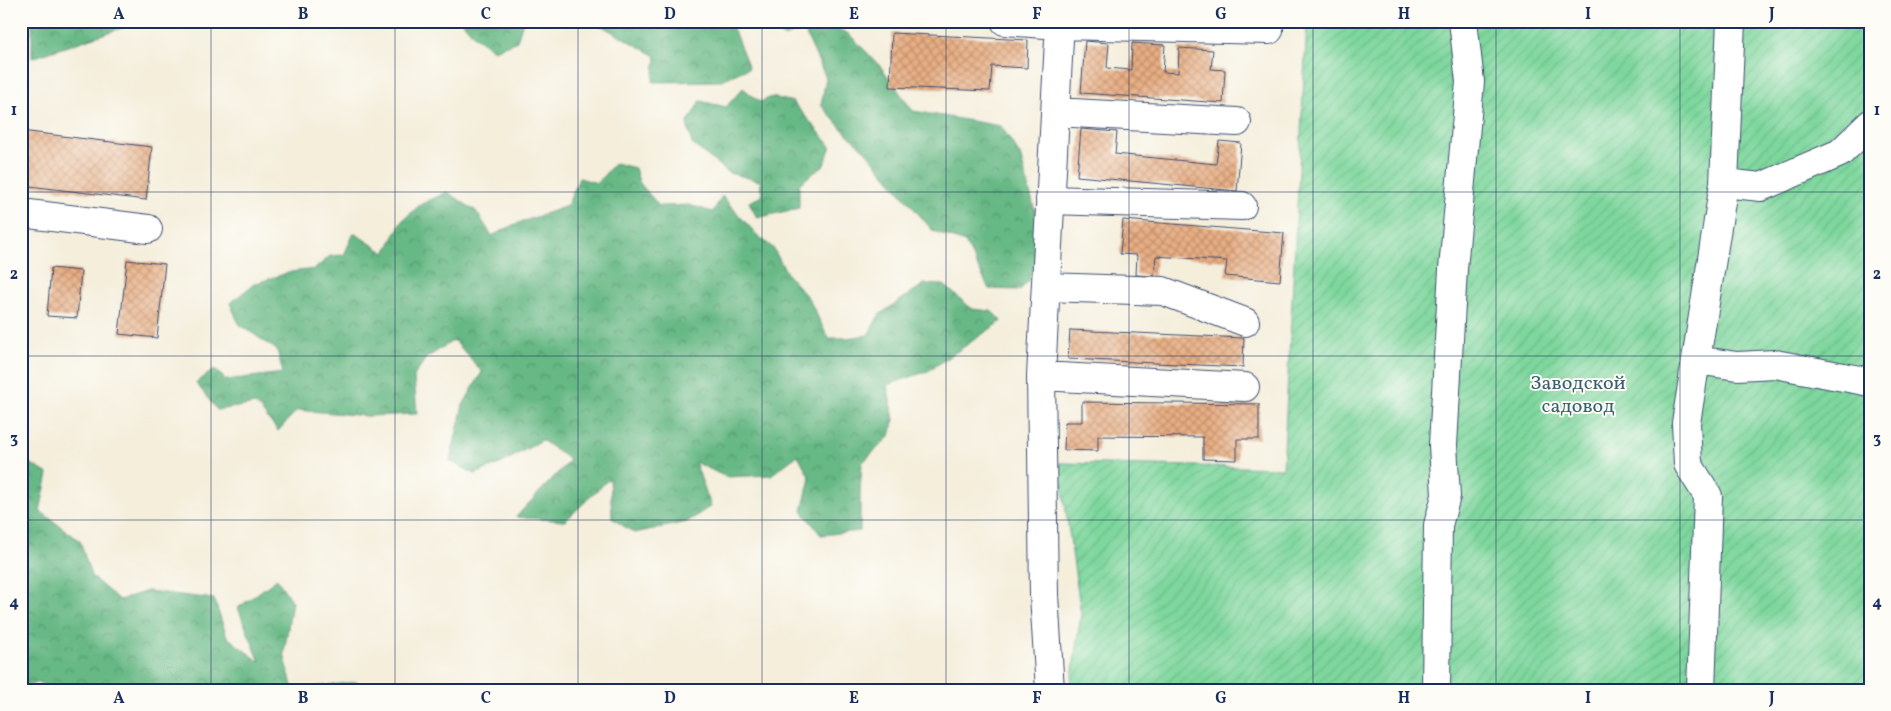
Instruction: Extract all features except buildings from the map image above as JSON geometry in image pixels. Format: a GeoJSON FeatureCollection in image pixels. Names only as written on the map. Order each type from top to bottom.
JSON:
{"type":"FeatureCollection","features":[{"type":"Feature","properties":{"kind":"lane"},"geometry":{"type":"LineString","coordinates":[[1005,21],[1269,30]]}},
{"type":"Feature","properties":{"kind":"lane"},"geometry":{"type":"LineString","coordinates":[[1436,690],[1438,524],[1446,496],[1443,445],[1453,269],[1470,82],[1463,21]]}},
{"type":"Feature","properties":{"kind":"lane"},"geometry":{"type":"LineString","coordinates":[[1701,690],[1708,496],[1688,464],[1686,424],[1724,183],[1731,21]]}},
{"type":"Feature","properties":{"kind":"lane"},"geometry":{"type":"LineString","coordinates":[[1050,690],[1044,595],[1041,376],[1060,23]]}},
{"type":"Feature","properties":{"kind":"lane"},"geometry":{"type":"LineString","coordinates":[[1055,112],[1237,122]]}},
{"type":"Feature","properties":{"kind":"lane"},"geometry":{"type":"LineString","coordinates":[[1724,183],[1761,187],[1840,153],[1870,124]]}},
{"type":"Feature","properties":{"kind":"lane"},"geometry":{"type":"LineString","coordinates":[[1050,200],[1242,206]]}},
{"type":"Feature","properties":{"kind":"lane"},"geometry":{"type":"LineString","coordinates":[[21,213],[148,229]]}},
{"type":"Feature","properties":{"kind":"lane"},"geometry":{"type":"LineString","coordinates":[[1046,287],[1163,291],[1245,322]]}},
{"type":"Feature","properties":{"kind":"lane"},"geometry":{"type":"LineString","coordinates":[[1696,360],[1737,366],[1775,364],[1870,382]]}},
{"type":"Feature","properties":{"kind":"lane"},"geometry":{"type":"LineString","coordinates":[[1041,376],[1246,387]]}},
{"type":"Feature","properties":{"kind":"green space"},"geometry":{"type":"Polygon","coordinates":[[[32,21],[142,21],[32,58],[32,21]]]}},
{"type":"Feature","properties":{"kind":"green space"},"geometry":{"type":"Polygon","coordinates":[[[462,21],[523,21],[517,41],[494,50],[475,37],[462,21]]]}},
{"type":"Feature","properties":{"kind":"green space"},"geometry":{"type":"Polygon","coordinates":[[[561,21],[730,21],[749,68],[720,81],[653,82],[656,56],[600,25],[561,21]]]}},
{"type":"Feature","properties":{"kind":"green space"},"geometry":{"type":"Polygon","coordinates":[[[762,21],[819,21],[819,23],[849,34],[881,67],[913,111],[1001,126],[1020,155],[1038,222],[1036,272],[1020,290],[989,289],[965,242],[933,231],[866,152],[821,105],[826,78],[804,30],[784,37],[762,21]]]}},
{"type":"Feature","properties":{"kind":"green space","name":"Заводской садовод"},"geometry":{"type":"Polygon","coordinates":[[[1307,21],[1870,21],[1870,690],[1070,690],[1081,614],[1059,463],[1283,468],[1307,21]]]}},
{"type":"Feature","properties":{"kind":"green space"},"geometry":{"type":"Polygon","coordinates":[[[743,88],[760,102],[772,97],[793,102],[831,146],[824,165],[799,184],[799,208],[757,218],[749,202],[762,196],[760,181],[729,173],[692,144],[687,124],[700,101],[726,107],[743,88]]]}},
{"type":"Feature","properties":{"kind":"green space"},"geometry":{"type":"Polygon","coordinates":[[[615,163],[635,168],[639,182],[659,206],[689,205],[713,212],[722,196],[756,234],[773,248],[788,275],[809,299],[828,338],[868,335],[879,315],[924,284],[944,285],[972,309],[991,311],[1002,321],[928,371],[887,385],[894,420],[890,436],[862,463],[860,531],[821,535],[802,511],[810,478],[798,455],[771,475],[726,477],[695,462],[711,506],[687,522],[634,533],[612,518],[610,478],[565,521],[516,517],[570,460],[542,440],[504,462],[475,474],[450,461],[463,405],[482,372],[454,340],[426,358],[414,376],[417,414],[368,416],[297,410],[278,431],[256,404],[217,410],[196,383],[215,369],[226,380],[283,373],[277,350],[239,324],[230,303],[254,284],[290,272],[315,269],[330,256],[344,255],[354,233],[385,253],[402,221],[420,205],[447,192],[476,211],[492,236],[513,225],[567,206],[579,178],[597,183],[615,163]]]}},
{"type":"Feature","properties":{"kind":"green space"},"geometry":{"type":"Polygon","coordinates":[[[25,460],[48,474],[40,511],[80,541],[91,576],[119,600],[148,591],[214,599],[227,637],[260,662],[238,608],[277,579],[292,602],[284,653],[293,690],[47,690],[40,682],[21,688],[21,464],[25,460]]]}},
{"type":"Feature","properties":{"kind":"green space"},"geometry":{"type":"Polygon","coordinates":[[[356,682],[367,690],[293,690],[356,682]]]}}]}
